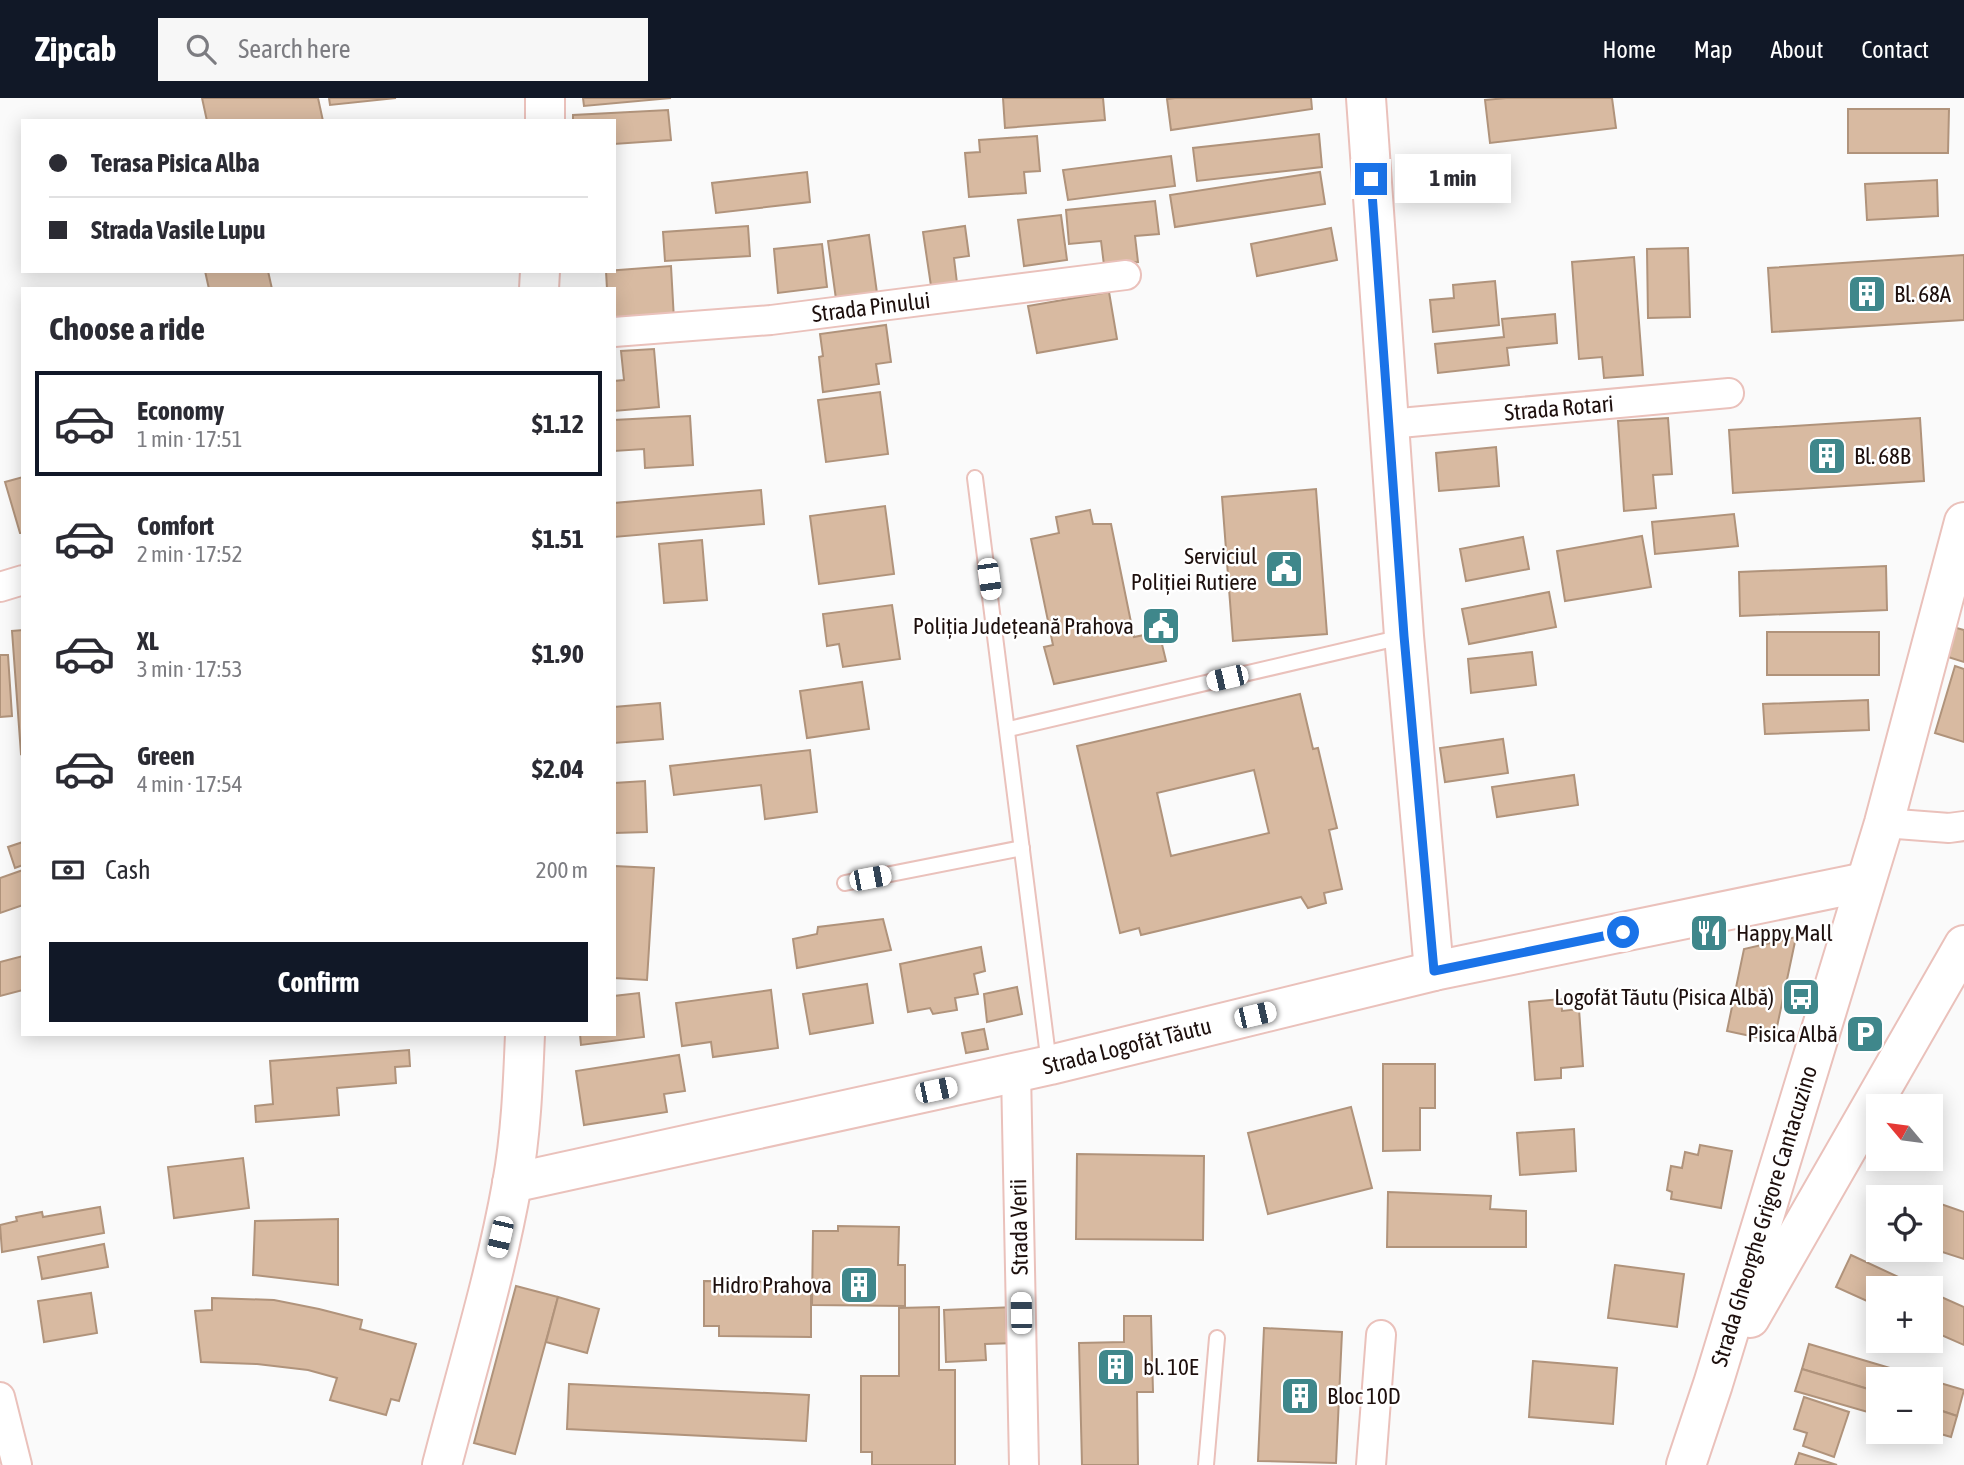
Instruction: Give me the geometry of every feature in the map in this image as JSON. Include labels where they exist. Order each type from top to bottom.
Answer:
[{"type":"street","points":[[545,98],[545,119]]},
{"type":"street","points":[[1366,98],[1404,636],[1434,971]]},
{"type":"street","name":"Strada Pinului","points":[[616,332],[771,320],[1126,275]]},
{"type":"street","name":"Strada Rotari","points":[[1389,424],[1729,393]]},
{"type":"street","name":"Strada Gheorghe Grigore Cantacuzino","points":[[1686,1465],[1884,822],[1964,522]]},
{"type":"street","points":[[0,587],[21,581]]},
{"type":"street","points":[[1884,822],[1949,828],[1964,826]]},
{"type":"street","name":"Strada Logofăt Tăutu","points":[[512,1183],[1033,1069],[1434,971],[1865,882]]},
{"type":"street","points":[[1713,1384],[1964,945]]},
{"type":"street","points":[[442,1465],[488,1291],[512,1183],[525,1036]]},
{"type":"street","name":"Strada Verii","points":[[1024,1465],[1033,1069]]},
{"type":"street","points":[[1371,1465],[1381,1335]]},
{"type":"street","points":[[0,1397],[17,1465]]},
{"type":"lane","points":[[975,478],[1022,848],[1033,1069]]},
{"type":"lane","points":[[1009,729],[1404,636]]},
{"type":"lane","points":[[845,883],[1022,848]]},
{"type":"lane","points":[[1206,1465],[1217,1338]]},
{"type":"building","points":[[202,98],[318,98],[323,119],[207,119]]},
{"type":"building","points":[[329,98],[396,98],[330,105]]},
{"type":"building","points":[[583,98],[671,98],[584,106]]},
{"type":"building","points":[[1003,98],[1103,98],[1105,120],[1005,128]]},
{"type":"building","points":[[1311,98],[1312,109],[1171,130],[1167,99]]},
{"type":"building","points":[[1612,98],[1616,128],[1490,143],[1485,100]]},
{"type":"building","points":[[1848,109],[1949,109],[1948,153],[1848,153]]},
{"type":"building","points":[[668,110],[671,140],[616,144],[616,119],[573,119],[573,115]]},
{"type":"building","points":[[1319,134],[1322,167],[1197,181],[1193,148]]},
{"type":"building","points":[[1037,136],[1040,171],[1024,172],[1026,193],[969,197],[965,153],[980,152],[979,140]]},
{"type":"building","points":[[1171,156],[1175,186],[1068,200],[1063,170]]},
{"type":"building","points":[[807,172],[810,202],[716,213],[712,183]]},
{"type":"building","points":[[1320,172],[1325,204],[1175,227],[1170,195]]},
{"type":"building","points":[[1937,180],[1938,216],[1867,220],[1865,184]]},
{"type":"building","points":[[1155,201],[1159,234],[1135,236],[1138,262],[1104,265],[1101,241],[1069,244],[1066,210]]},
{"type":"building","points":[[1061,215],[1067,260],[1024,266],[1018,220]]},
{"type":"building","points":[[748,226],[750,256],[665,261],[663,232]]},
{"type":"building","points":[[965,226],[969,256],[954,258],[957,283],[931,286],[923,232]]},
{"type":"building","points":[[1331,228],[1337,260],[1257,276],[1251,244]]},
{"type":"building","points":[[869,235],[877,293],[836,299],[828,241]]},
{"type":"building","points":[[822,244],[827,287],[778,293],[774,249]]},
{"type":"building","points":[[1688,248],[1690,317],[1648,318],[1647,249]]},
{"type":"building","name":"Bl. 68A","points":[[1964,255],[1964,320],[1772,332],[1768,268]]},
{"type":"building","points":[[1634,257],[1643,375],[1604,378],[1602,357],[1579,359],[1572,262]]},
{"type":"building","points":[[671,266],[674,320],[616,324],[616,287],[607,287],[606,273],[616,273],[616,270]]},
{"type":"building","points":[[205,273],[268,273],[272,287],[209,287]]},
{"type":"building","points":[[1495,281],[1499,325],[1433,332],[1430,300],[1454,298],[1453,285]]},
{"type":"building","points":[[1109,292],[1117,339],[1037,353],[1028,306]]},
{"type":"building","points":[[1555,314],[1557,343],[1507,348],[1509,365],[1438,373],[1435,344],[1504,337],[1502,319]]},
{"type":"building","points":[[886,325],[891,362],[876,364],[879,384],[823,392],[819,357],[823,356],[820,334]]},
{"type":"building","points":[[654,349],[659,407],[616,411],[616,381],[624,380],[621,351]]},
{"type":"building","points":[[880,392],[888,454],[826,462],[818,400]]},
{"type":"building","points":[[690,416],[693,465],[645,468],[644,449],[616,451],[616,420]]},
{"type":"building","points":[[1668,418],[1672,474],[1653,475],[1656,508],[1624,511],[1618,421]]},
{"type":"building","name":"Bl. 68B","points":[[1920,418],[1924,481],[1733,493],[1729,430]]},
{"type":"building","points":[[1496,447],[1499,486],[1439,491],[1436,453]]},
{"type":"building","points":[[21,478],[21,533],[20,533],[5,482]]},
{"type":"building","points":[[1316,489],[1327,634],[1233,641],[1222,497]]},
{"type":"building","points":[[761,490],[764,524],[616,537],[616,503]]},
{"type":"building","points":[[885,506],[894,574],[819,584],[810,516]]},
{"type":"building","points":[[1090,510],[1093,524],[1111,524],[1134,637],[1159,632],[1166,661],[1054,684],[1044,647],[1053,645],[1031,539],[1059,533],[1056,517]]},
{"type":"building","points":[[1734,514],[1738,546],[1655,554],[1652,522]]},
{"type":"building","points":[[1642,536],[1651,587],[1565,601],[1557,551]]},
{"type":"building","points":[[1523,537],[1529,569],[1466,581],[1460,549]]},
{"type":"building","points":[[702,540],[707,600],[664,603],[659,544]]},
{"type":"building","points":[[1886,566],[1887,610],[1740,616],[1739,572]]},
{"type":"building","points":[[1549,592],[1556,627],[1469,644],[1462,609]]},
{"type":"building","points":[[892,605],[900,659],[843,667],[839,644],[827,646],[823,614]]},
{"type":"building","points":[[1953,627],[1964,630],[1964,662],[1945,656]]},
{"type":"building","points":[[21,630],[21,754],[12,631]]},
{"type":"building","points":[[1767,632],[1879,632],[1879,675],[1767,675]]},
{"type":"building","points":[[1532,652],[1536,685],[1471,693],[1468,659]]},
{"type":"building","points":[[0,655],[8,655],[12,716],[0,717]]},
{"type":"building","points":[[1955,666],[1964,669],[1964,742],[1935,733]]},
{"type":"building","points":[[862,682],[869,729],[807,738],[800,691]]},
{"type":"building","points":[[1300,694],[1313,749],[1318,748],[1337,828],[1329,830],[1342,889],[1324,893],[1326,903],[1308,908],[1301,897],[1141,935],[1139,928],[1120,933],[1077,746]],"holes":[[[1254,770],[1269,833],[1171,856],[1157,793]]]},
{"type":"building","points":[[1868,700],[1869,730],[1765,734],[1763,704]]},
{"type":"building","points":[[660,703],[663,739],[616,743],[616,707]]},
{"type":"building","points":[[1503,739],[1508,773],[1445,782],[1440,748]]},
{"type":"building","points":[[810,750],[817,812],[765,819],[761,785],[674,795],[670,766]]},
{"type":"building","points":[[1574,775],[1578,805],[1497,817],[1492,787]]},
{"type":"building","points":[[645,781],[647,832],[616,833],[616,783]]},
{"type":"building","points":[[21,843],[21,866],[15,868],[8,847]]},
{"type":"building","points":[[616,866],[654,868],[647,980],[616,978]]},
{"type":"building","points":[[21,871],[21,906],[0,913],[0,878]]},
{"type":"building","points":[[883,919],[891,950],[797,968],[793,939],[817,934],[818,927]]},
{"type":"building","points":[[1796,937],[1774,1041],[1727,1031],[1744,949]]},
{"type":"building","points":[[981,947],[985,971],[974,974],[978,994],[955,998],[957,1010],[933,1014],[930,1008],[908,1012],[900,964]]},
{"type":"building","points":[[21,957],[21,991],[0,996],[0,962]]},
{"type":"building","points":[[867,984],[873,1023],[810,1034],[803,994]]},
{"type":"building","points":[[1017,987],[1022,1014],[987,1022],[984,994]]},
{"type":"building","points":[[771,990],[778,1048],[713,1057],[711,1042],[682,1046],[676,1003]]},
{"type":"building","points":[[639,993],[644,1037],[581,1045],[580,1036],[616,1036],[616,996]]},
{"type":"building","points":[[1561,999],[1562,1011],[1579,1009],[1583,1066],[1561,1068],[1561,1078],[1535,1080],[1529,1002]]},
{"type":"building","points":[[984,1029],[988,1049],[966,1053],[962,1033]]},
{"type":"building","points":[[409,1050],[410,1066],[395,1067],[396,1083],[337,1088],[339,1115],[256,1122],[255,1106],[273,1104],[270,1061]]},
{"type":"building","points":[[679,1055],[685,1091],[664,1094],[667,1112],[584,1125],[576,1071]]},
{"type":"building","points":[[1383,1064],[1435,1064],[1435,1108],[1420,1108],[1420,1150],[1383,1151]]},
{"type":"building","points":[[1351,1107],[1372,1188],[1268,1214],[1248,1133]]},
{"type":"building","points":[[1574,1129],[1576,1171],[1520,1175],[1517,1133]]},
{"type":"building","points":[[1700,1145],[1732,1151],[1721,1208],[1671,1199],[1672,1192],[1667,1190],[1671,1166],[1682,1168],[1685,1152],[1698,1155]]},
{"type":"building","points":[[1077,1154],[1204,1156],[1203,1240],[1076,1239]]},
{"type":"building","points":[[243,1158],[249,1208],[174,1218],[168,1167]]},
{"type":"building","points":[[1388,1192],[1491,1196],[1490,1209],[1526,1211],[1526,1247],[1387,1247]]},
{"type":"building","points":[[1943,1205],[1964,1212],[1964,1259],[1943,1252]]},
{"type":"building","points":[[100,1207],[104,1233],[2,1252],[0,1225],[17,1221],[16,1217],[42,1212],[43,1217]]},
{"type":"building","points":[[338,1219],[338,1285],[253,1275],[255,1221]]},
{"type":"building","name":"Hidro Prahova","points":[[838,1226],[899,1227],[898,1265],[905,1265],[905,1306],[812,1305],[813,1231],[838,1231]]},
{"type":"building","points":[[104,1244],[108,1267],[42,1279],[38,1257]]},
{"type":"building","points":[[1851,1255],[1896,1276],[1866,1276],[1866,1301],[1836,1287]]},
{"type":"building","points":[[1615,1265],[1684,1274],[1677,1327],[1608,1318]]},
{"type":"building","points":[[704,1281],[811,1282],[811,1337],[719,1336],[719,1326],[704,1326]]},
{"type":"building","points":[[516,1286],[558,1297],[515,1454],[474,1443]]},
{"type":"building","points":[[91,1293],[97,1333],[44,1342],[38,1301]]},
{"type":"building","points":[[558,1297],[599,1309],[587,1353],[546,1342]]},
{"type":"building","points":[[212,1298],[274,1300],[319,1309],[362,1320],[360,1329],[416,1344],[399,1401],[391,1399],[386,1415],[330,1400],[337,1378],[308,1370],[257,1364],[201,1362],[195,1311],[212,1310]]},
{"type":"building","points":[[1943,1298],[1964,1307],[1964,1345],[1943,1336]]},
{"type":"building","points":[[939,1307],[939,1370],[955,1370],[955,1465],[872,1465],[872,1452],[861,1452],[861,1376],[899,1376],[899,1308]]},
{"type":"building","points":[[1015,1307],[1016,1343],[985,1344],[986,1360],[946,1362],[944,1310]]},
{"type":"building","name":"bl. 10E","points":[[1124,1316],[1151,1316],[1153,1392],[1137,1392],[1138,1465],[1082,1465],[1079,1343],[1124,1342]]},
{"type":"building","name":"Bloc 10D","points":[[1264,1328],[1342,1332],[1336,1463],[1258,1461]]},
{"type":"building","points":[[1809,1344],[1887,1367],[1866,1367],[1866,1388],[1802,1369]]},
{"type":"building","points":[[1533,1361],[1617,1368],[1613,1424],[1529,1417]]},
{"type":"building","points":[[1802,1369],[1866,1388],[1866,1412],[1795,1391]]},
{"type":"building","points":[[569,1384],[809,1395],[806,1441],[567,1429]]},
{"type":"building","points":[[1943,1384],[1964,1390],[1957,1416],[1943,1411]]},
{"type":"building","points":[[1804,1397],[1849,1412],[1834,1457],[1803,1446],[1807,1433],[1794,1429]]},
{"type":"building","points":[[1943,1411],[1957,1416],[1951,1437],[1943,1435]]},
{"type":"building","points":[[1799,1453],[1837,1465],[1795,1465]]},
{"type":"place","name":"Bl. 68A","points":[[1867,294]]},
{"type":"place","name":"Bl. 68B","points":[[1827,456]]},
{"type":"place","name":"Serviciul Poliției Rutiere","points":[[1284,569]]},
{"type":"place","name":"Poliția Județeană Prahova","points":[[1161,626]]},
{"type":"place","name":"Happy Mall","points":[[1709,933]]},
{"type":"place","name":"Logofăt Tăutu (Pisica Albă)","points":[[1801,997]]},
{"type":"place","name":"Pisica Albă","points":[[1865,1034]]},
{"type":"place","name":"Hidro Prahova","points":[[859,1285]]},
{"type":"place","name":"bl. 10E","points":[[1116,1367]]},
{"type":"place","name":"Bloc 10D","points":[[1300,1396]]},
{"type":"route","points":[[1371,179],[1404,636],[1434,971],[1623,932]]}]
